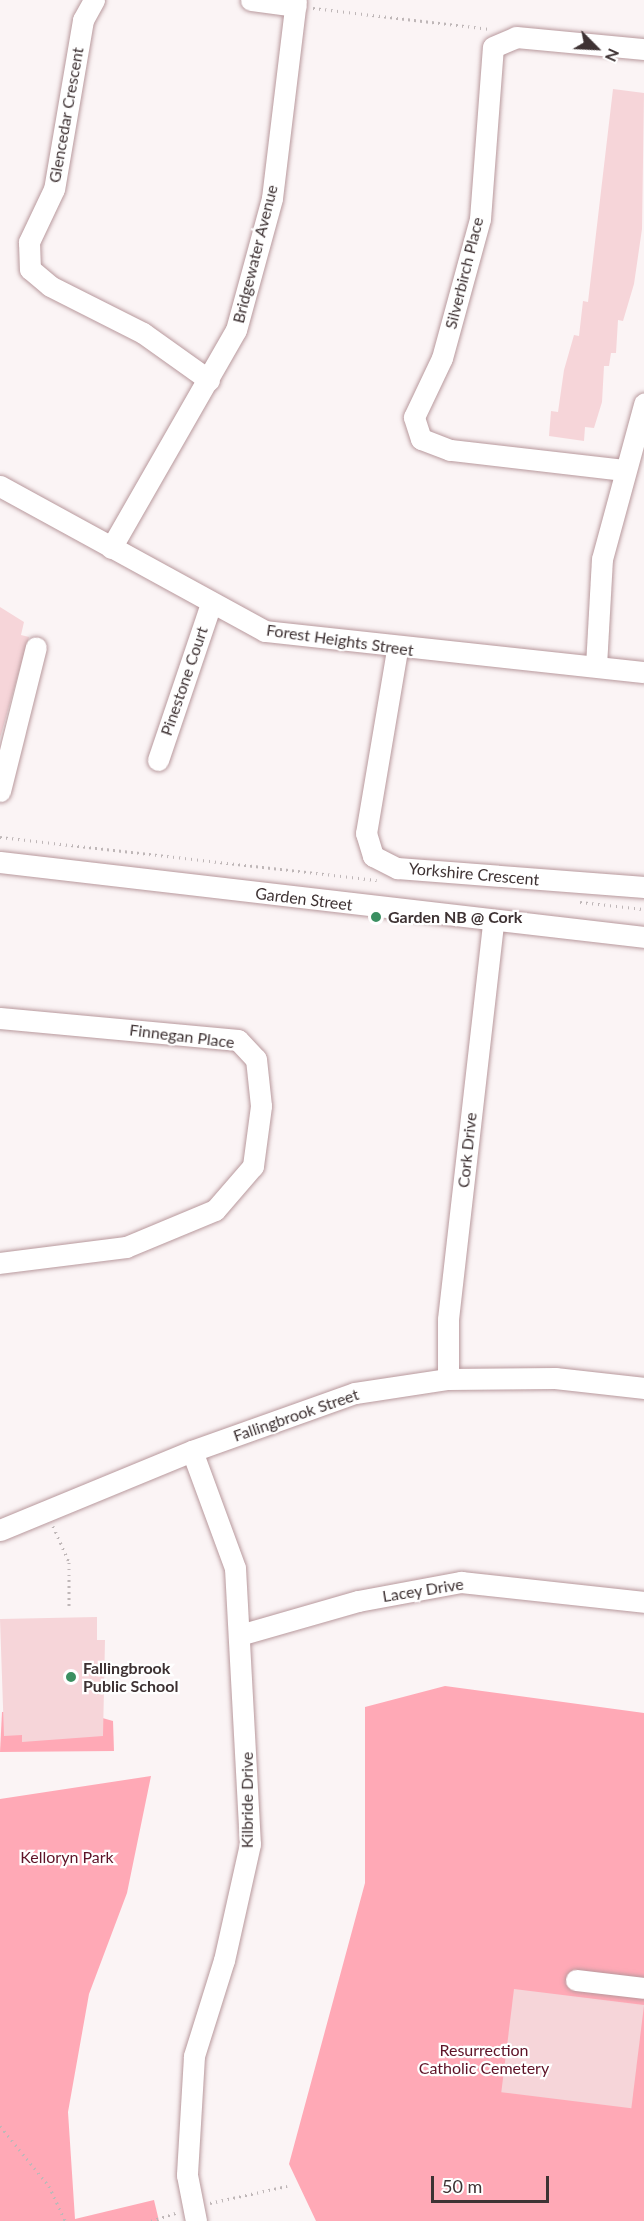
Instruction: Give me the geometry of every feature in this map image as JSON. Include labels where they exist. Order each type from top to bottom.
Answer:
[{"type":"street","name":"Glencedar Crescent","points":[[94,0],[83,20],[54,189],[29,242],[30,268],[50,286],[143,333],[209,380]]},
{"type":"street","points":[[251,0],[296,3]]},
{"type":"street","name":"Bridgewater Avenue","points":[[111,548],[236,330],[272,198],[296,3]]},
{"type":"street","points":[[516,37],[644,49]]},
{"type":"street","name":"Silverbirch Place","points":[[516,37],[493,47],[480,219],[442,357],[414,417],[422,439],[450,450],[624,470]]},
{"type":"street","points":[[596,666],[602,559],[624,470],[644,404]]},
{"type":"street","name":"Forest Heights Street","points":[[0,486],[265,631],[397,650],[644,672]]},
{"type":"street","name":"Pinestone Court","points":[[158,760],[211,603]]},
{"type":"street","points":[[0,791],[36,647]]},
{"type":"street","name":"Yorkshire Crescent","points":[[397,650],[366,833],[373,856],[397,868],[644,887]]},
{"type":"street","name":"Garden Street","points":[[0,862],[493,922],[644,937]]},
{"type":"street","name":"Cork Drive","points":[[448,1379],[448,1319],[493,922]]},
{"type":"street","name":"Finnegan Place","points":[[0,1018],[238,1040],[256,1059],[261,1106],[253,1166],[215,1210],[126,1247],[0,1263]]},
{"type":"street","name":"Fallingbrook Street","points":[[0,1530],[192,1451],[355,1393],[448,1379],[555,1378],[644,1388]]},
{"type":"street","name":"Kilbride Drive","points":[[192,1451],[235,1568],[243,1635],[250,1845],[224,1960],[194,2056],[187,2145],[195,2214]]},
{"type":"street","name":"Lacey Drive","points":[[243,1635],[358,1601],[461,1582],[644,1602]]},
{"type":"street","points":[[576,1980],[644,1988]]},
{"type":"path","points":[[296,3],[477,26],[516,37]]},
{"type":"path","points":[[0,837],[380,880]]},
{"type":"path","points":[[577,902],[644,909]]},
{"type":"path","points":[[47,1511],[69,1562],[69,1609]]},
{"type":"path","points":[[0,2126],[50,2186],[65,2221]]},
{"type":"path","points":[[151,2221],[195,2214],[287,2186]]},
{"type":"green space","name":"Resurrection Catholic Cemetery","points":[[445,1686],[644,1713],[644,2221],[316,2221],[289,2164],[365,1883],[365,1707]]},
{"type":"green space","points":[[67,1708],[113,1721],[114,1751],[0,1752],[2,1712]]},
{"type":"green space","name":"Kelloryn Park","points":[[151,1776],[127,1893],[89,1994],[68,2112],[75,2219],[154,2200],[159,2221],[0,2221],[0,1799]]},
{"type":"building","points":[[613,89],[644,93],[642,229],[634,284],[623,321],[618,320],[616,353],[611,353],[609,366],[604,366],[602,402],[594,428],[585,427],[584,441],[549,436],[551,411],[558,412],[564,370],[574,335],[579,336],[583,301],[588,302]]},
{"type":"building","points":[[0,607],[24,622],[21,635],[29,637],[0,738]]},
{"type":"building","points":[[97,1617],[97,1640],[105,1640],[103,1736],[22,1742],[22,1735],[4,1736],[0,1619]]},
{"type":"building","points":[[514,1989],[644,2005],[631,2108],[501,2092]]},
{"type":"place","name":"Garden NB @ Cork","points":[[376,917]]},
{"type":"place","name":"Fallingbrook Public School","points":[[71,1677]]}]
